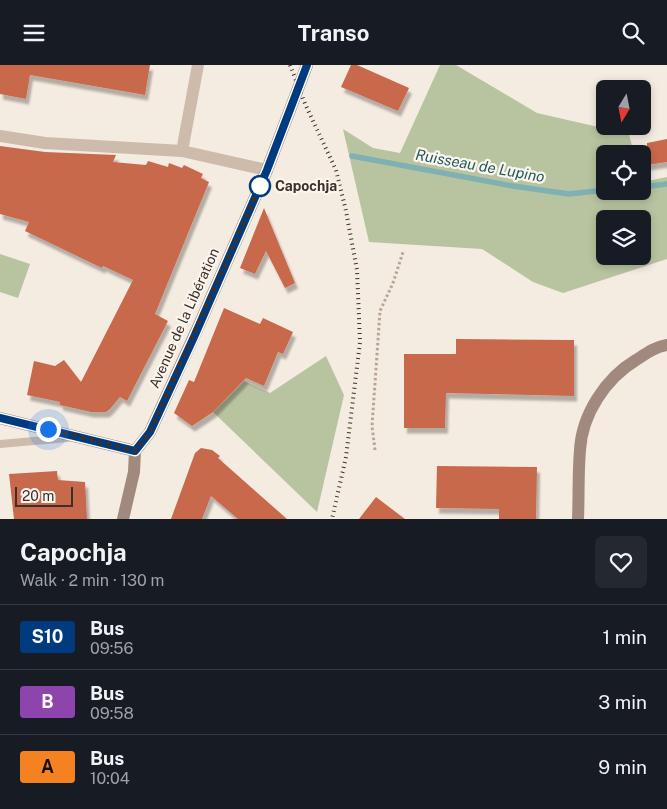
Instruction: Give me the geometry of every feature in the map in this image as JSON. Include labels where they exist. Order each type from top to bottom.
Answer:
[{"type":"main road","name":"Avenue de la Libération","points":[[135,451],[150,432],[192,341],[267,170],[307,65]]},
{"type":"main road","points":[[578,519],[580,449],[586,421],[602,391],[624,367],[657,347],[667,345]]},
{"type":"main road","points":[[0,418],[135,451],[134,472],[123,519]]},
{"type":"street","points":[[182,151],[198,65]]},
{"type":"street","points":[[0,136],[45,143],[182,151],[267,170]]},
{"type":"lane","points":[[0,444],[81,437]]},
{"type":"path","points":[[375,450],[372,426],[380,311],[394,283],[403,252]]},
{"type":"green space","points":[[440,65],[456,65],[537,113],[596,126],[596,135],[629,135],[632,145],[596,145],[596,200],[651,200],[651,180],[667,177],[667,259],[651,264],[651,210],[596,210],[596,265],[649,265],[563,293],[533,282],[482,249],[369,242],[343,129],[373,148],[400,153]]},
{"type":"green space","points":[[0,254],[30,264],[18,298],[0,292]]},
{"type":"green space","points":[[326,356],[344,395],[317,512],[213,412],[244,381],[270,393]]},
{"type":"building","points":[[0,65],[150,65],[145,95],[30,75],[26,99],[0,94]]},
{"type":"building","points":[[351,65],[357,65],[409,88],[398,111],[341,87]]},
{"type":"building","points":[[667,139],[667,162],[651,164],[651,145],[647,145],[647,143]]},
{"type":"building","points":[[0,146],[45,152],[116,155],[113,162],[146,165],[148,161],[168,167],[169,163],[182,168],[184,165],[203,174],[201,178],[209,182],[155,314],[168,321],[127,401],[120,397],[106,412],[91,412],[60,405],[60,402],[27,395],[34,361],[55,366],[64,360],[81,382],[133,280],[103,266],[102,268],[25,231],[29,222],[0,214]]},
{"type":"building","points":[[264,208],[295,283],[285,288],[266,251],[255,274],[240,268]]},
{"type":"building","points":[[224,308],[260,324],[263,318],[293,332],[283,354],[278,352],[264,386],[246,378],[213,412],[192,426],[174,413],[189,380],[194,382]]},
{"type":"building","points":[[456,339],[574,340],[574,396],[446,393],[445,428],[404,428],[404,354],[456,354]]},
{"type":"building","points":[[201,448],[212,450],[220,456],[218,458],[287,519],[238,519],[211,496],[202,519],[171,519],[195,453]]},
{"type":"building","points":[[437,466],[537,467],[536,519],[499,519],[499,509],[436,508]]},
{"type":"building","points":[[57,471],[58,480],[85,482],[87,519],[14,519],[9,474]]},
{"type":"building","points":[[376,497],[405,519],[359,519]]},
{"type":"waterway","name":"Ruisseau de Lupino","points":[[352,156],[513,186],[569,194],[596,191]]},
{"type":"waterway","name":"Ruisseau de Lupino","points":[[651,186],[667,184]]},
{"type":"railway","points":[[290,65],[306,106],[336,170],[357,270],[360,342],[346,457],[332,519]]},
{"type":"bus line","name":"S10","points":[[0,418],[135,451],[150,432],[194,337],[267,170],[307,65]]},
{"type":"place","name":"Capochja","points":[[260,186]]},
{"type":"route","points":[[48,429],[135,451],[150,432],[260,186]]}]
